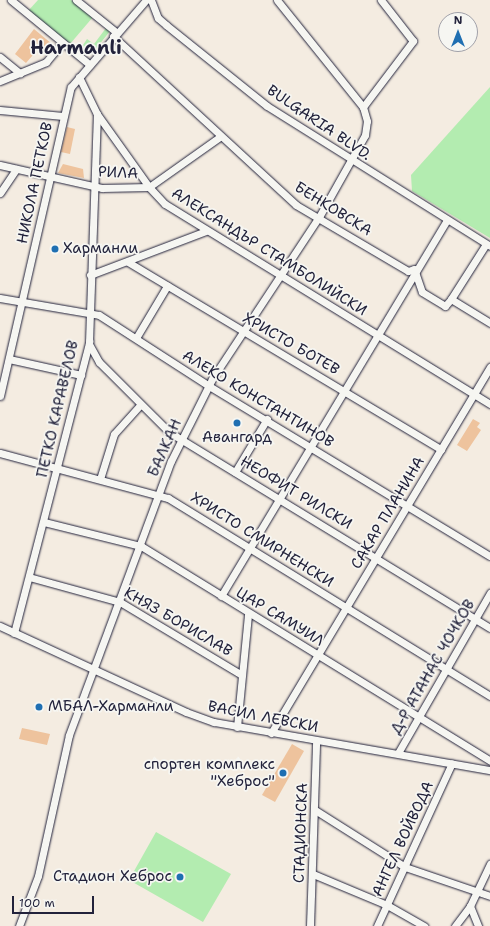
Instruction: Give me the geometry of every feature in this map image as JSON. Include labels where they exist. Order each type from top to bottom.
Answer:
[{"type":"street","name":"БЕНКОВСКА","points":[[76,0],[115,34],[221,136],[296,205],[408,271],[416,271]]},
{"type":"street","name":"НИКОЛА ПЕТКОВ","points":[[0,393],[22,302],[49,175],[71,87],[115,34],[146,0]]},
{"type":"street","name":"BULGARIA BLVD.","points":[[151,0],[158,18],[267,106],[351,161],[488,245]]},
{"type":"street","points":[[276,0],[363,107],[413,41],[381,0]]},
{"type":"street","points":[[12,1],[90,65]]},
{"type":"street","points":[[0,81],[46,62],[62,43]]},
{"type":"street","points":[[0,56],[20,73]]},
{"type":"street","name":"АЛЕКСАНДЪР СТАМБОЛИЙСКИ","points":[[79,77],[97,114],[149,187],[165,204],[206,231],[282,275],[376,335],[490,404]]},
{"type":"street","name":"БАЛКАН","points":[[19,926],[38,876],[69,735],[141,546],[159,494],[181,441],[209,386],[242,331],[282,275],[319,218],[351,161],[367,128],[363,107]]},
{"type":"street","points":[[0,110],[63,116]]},
{"type":"street","name":"ПЕТКО КАРАВЕЛОВ","points":[[14,633],[44,522],[89,342],[93,186],[97,114]]},
{"type":"street","name":"РИЛА","points":[[0,165],[93,186],[149,187],[221,136]]},
{"type":"street","points":[[0,193],[16,169]]},
{"type":"street","points":[[221,596],[376,335],[447,220]]},
{"type":"street","points":[[90,275],[128,262],[206,231]]},
{"type":"street","points":[[416,271],[422,292],[445,306],[488,245]]},
{"type":"street","name":"ХРИСТО БОТЕВ","points":[[128,262],[441,449]]},
{"type":"street","points":[[136,338],[167,286]]},
{"type":"street","name":"АЛЕКО КОНСТАНТИНОВ","points":[[0,298],[90,315],[99,315],[209,386],[409,505],[490,556]]},
{"type":"street","points":[[451,299],[490,323]]},
{"type":"street","name":"НЕОФИТ РИЛСКИ","points":[[89,342],[96,358],[140,405],[181,441],[280,497],[490,628]]},
{"type":"street","points":[[9,359],[81,375]]},
{"type":"street","name":"САКАР ПЛАНИНА","points":[[271,733],[409,505],[490,367]]},
{"type":"street","points":[[100,479],[114,434],[140,405]]},
{"type":"street","points":[[235,472],[266,419]]},
{"type":"street","name":"ХРИСТО СМИРНЕНСКИ","points":[[0,452],[159,494],[490,696]]},
{"type":"street","name":"ЦАР САМУИЛ","points":[[44,522],[141,546],[248,614],[419,716],[490,761]]},
{"type":"street","name":"КНЯЗ БОРИСЛАВ","points":[[29,577],[120,602],[242,675]]},
{"type":"street","name":"Д-Р АТАНАС ЧОЧКОВ","points":[[398,753],[490,593]]},
{"type":"street","points":[[237,727],[248,614]]},
{"type":"street","name":"ВАСИЛ ЛЕВСКИ","points":[[0,626],[186,712],[237,727],[316,741],[398,753],[490,770]]},
{"type":"street","name":"СТАДИОНСКА","points":[[310,926],[313,874],[316,741]]},
{"type":"street","name":"АНГЕЛ ВОЙВОДА","points":[[377,926],[452,763]]},
{"type":"street","points":[[315,810],[405,867],[477,890],[490,896]]},
{"type":"street","points":[[454,926],[470,906],[490,864]]},
{"type":"street","points":[[313,874],[387,905],[424,926]]},
{"type":"street","points":[[470,906],[478,926]]},
{"type":"green space","points":[[38,0],[71,0],[93,17],[70,44],[28,11]]},
{"type":"green space","points":[[106,28],[110,31],[91,55],[81,48],[87,39],[94,44]]},
{"type":"green space","points":[[490,87],[490,238],[412,191],[411,175]]},
{"type":"green space","name":"Стадион Хеброс","points":[[156,832],[231,874],[203,922],[129,880]]},
{"type":"building","points":[[34,29],[52,44],[45,53],[39,48],[26,63],[15,54]]},
{"type":"building","points":[[67,127],[75,129],[70,154],[61,152]]},
{"type":"building","points":[[63,164],[83,169],[84,178],[58,173]]},
{"type":"building","points":[[473,419],[480,423],[477,427],[481,430],[467,451],[457,445]]},
{"type":"building","points":[[22,728],[50,734],[47,745],[19,739]]},
{"type":"building","name":"спортен комплекс \"Хеброс\"","points":[[292,744],[304,751],[275,802],[262,795]]},
{"type":"place","name":"Харманли","points":[[55,249]]},
{"type":"place","name":"Авангард","points":[[237,423]]},
{"type":"place","name":"МБАЛ-Харманли","points":[[39,707]]},
{"type":"place","name":"спортен комплекс \"Хеброс\"","points":[[283,773]]},
{"type":"place","name":"Стадион Хеброс","points":[[180,877]]},
{"type":"district","name":"Harmanli","points":[[76,48]]}]
